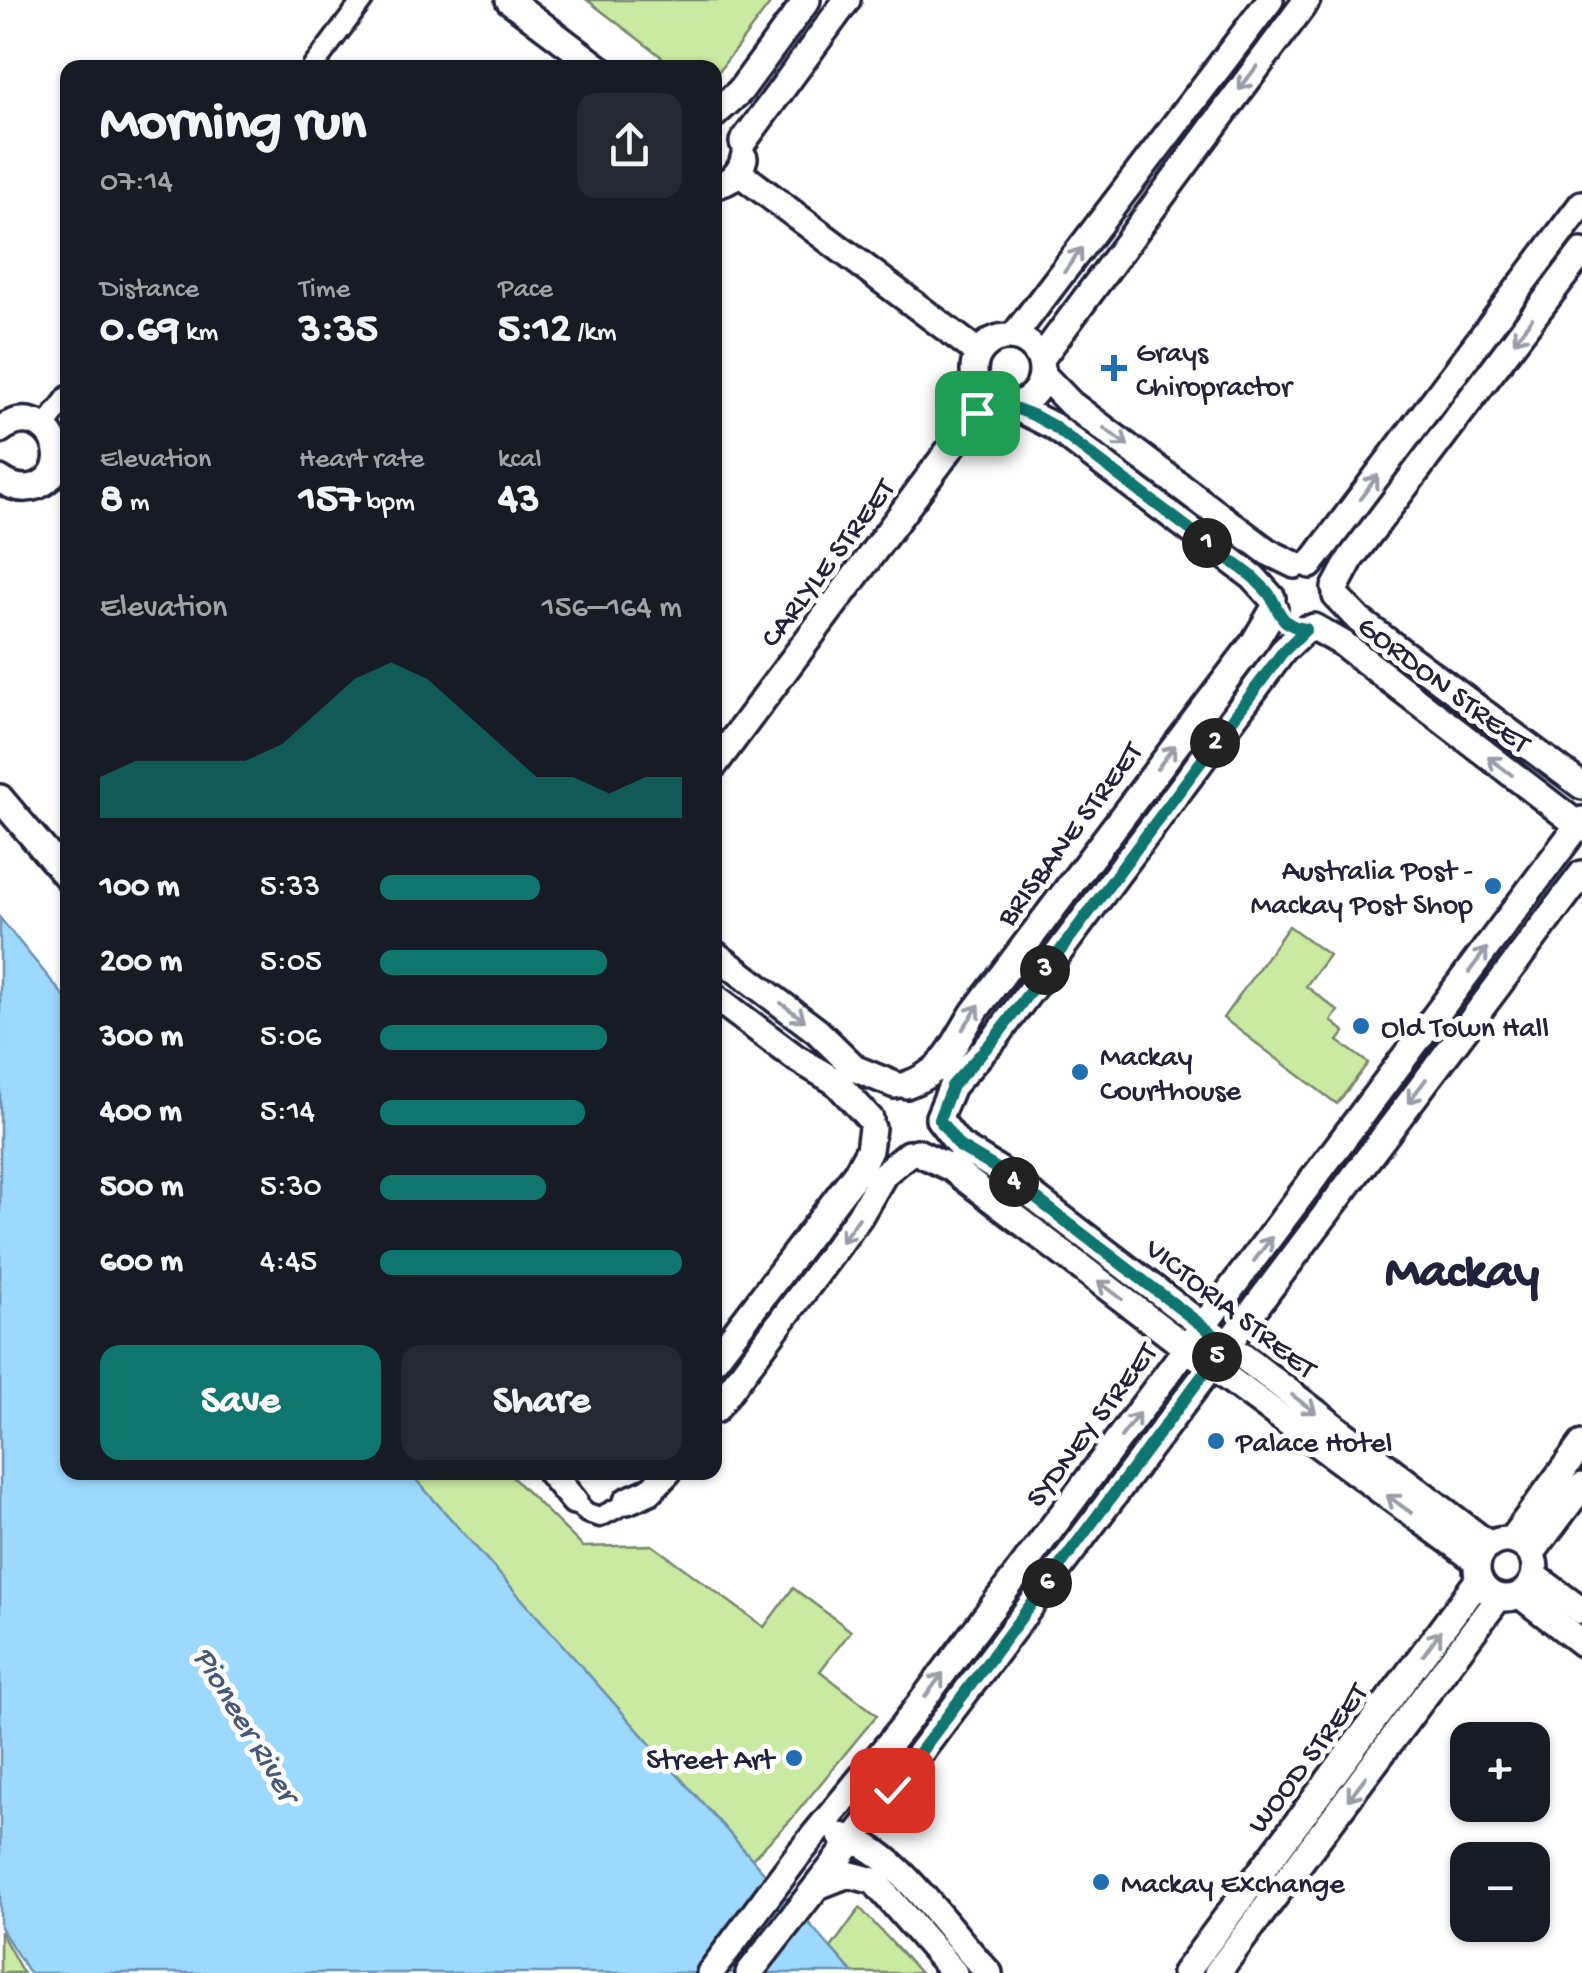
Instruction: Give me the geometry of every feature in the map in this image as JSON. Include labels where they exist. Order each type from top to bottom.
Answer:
[{"type":"street","points":[[318,60],[363,0]]},
{"type":"street","points":[[510,0],[589,60]]},
{"type":"street","points":[[722,109],[808,0]]},
{"type":"street","points":[[722,182],[738,172],[744,163],[744,142],[846,0]]},
{"type":"street","points":[[1013,338],[1270,0]]},
{"type":"street","points":[[998,401],[1027,399],[1039,384],[1041,367],[1307,0]]},
{"type":"street","points":[[722,120],[744,142]]},
{"type":"street","points":[[738,172],[979,353]]},
{"type":"street","points":[[1273,604],[1278,578],[1302,565],[1582,204]]},
{"type":"street","points":[[1336,592],[1326,573],[1268,552],[1071,404],[1041,367],[1030,345],[1013,338],[994,340],[979,353],[975,362],[976,382],[998,401],[1053,426],[1253,577],[1287,624],[1310,628],[1330,615],[1351,558],[1582,252]]},
{"type":"street","name":"CARLYLE STREET","points":[[722,755],[998,401]]},
{"type":"street","points":[[44,428],[60,407]]},
{"type":"street","points":[[0,430],[24,420],[44,428],[56,446],[58,483],[32,488],[1,483]]},
{"type":"street","name":"GORDON STREET","points":[[1336,592],[1352,616],[1582,786]]},
{"type":"street","name":"BRISBANE STREET","points":[[900,1085],[929,1075],[943,1062],[974,1011],[1255,641],[1273,604]]},
{"type":"street","name":"GORDON STREET","points":[[1310,628],[1342,643],[1581,824]]},
{"type":"street","name":"BRISBANE STREET","points":[[939,1118],[953,1084],[996,1037],[1282,653],[1310,628]]},
{"type":"street","points":[[0,798],[60,869]]},
{"type":"street","name":"SYDNEY STREET","points":[[710,1973],[792,1863],[902,1728],[1581,824]]},
{"type":"street","name":"SYDNEY STREET","points":[[750,1973],[935,1734],[1582,874]]},
{"type":"street","points":[[722,959],[817,1030],[856,1069],[926,1096],[939,1118],[934,1140],[884,1174],[859,1217],[722,1401]]},
{"type":"street","points":[[722,1002],[796,1058],[836,1082],[886,1146],[913,1153]]},
{"type":"street","points":[[722,1350],[857,1172],[869,1150],[877,1097],[900,1085]]},
{"type":"street","name":"VICTORIA STREET","points":[[939,1118],[964,1150],[999,1170],[1204,1327],[1219,1355]]},
{"type":"street","name":"VICTORIA STREET","points":[[913,1153],[951,1168],[1188,1348],[1219,1355],[1505,1568],[1582,1611]]},
{"type":"street","name":"WOOD STREET","points":[[1185,1973],[1241,1920],[1316,1820],[1384,1750],[1414,1690],[1505,1568],[1582,1444]]},
{"type":"street","points":[[557,1480],[587,1514],[600,1517],[646,1494],[660,1480]]},
{"type":"street","points":[[625,1503],[638,1480]]},
{"type":"street","name":"WOOD STREET","points":[[1505,1568],[1582,1486]]},
{"type":"street","name":"VICTORIA STREET","points":[[1505,1568],[1582,1643]]},
{"type":"street","name":"WOOD STREET","points":[[1316,1820],[1363,1735],[1414,1690]]},
{"type":"street","points":[[902,1728],[935,1734]]},
{"type":"street","points":[[1363,1735],[1384,1750]]},
{"type":"street","points":[[792,1863],[825,1839],[853,1839],[890,1862],[989,1973]]},
{"type":"street","points":[[812,1890],[842,1874],[874,1881],[954,1973]]},
{"type":"street","name":"WOOD STREET","points":[[1217,1973],[1241,1920]]},
{"type":"green space","points":[[587,0],[773,0],[722,67],[722,60],[666,60]]},
{"type":"green space","points":[[1289,926],[1329,955],[1306,986],[1338,1011],[1331,1021],[1345,1032],[1338,1041],[1368,1063],[1337,1104],[1223,1018]]},
{"type":"green space","points":[[416,1480],[515,1480],[583,1547],[652,1545],[764,1627],[793,1588],[851,1631],[820,1671],[877,1715],[789,1822],[752,1859]]},
{"type":"green space","points":[[860,1908],[920,1973],[853,1973],[831,1948]]},
{"type":"green space","points":[[0,1931],[23,1973],[0,1973]]},
{"type":"water","name":"Pioneer River","points":[[0,918],[60,991],[60,1480],[416,1480],[853,1973],[29,1973],[0,1927]]},
{"type":"place","name":"Grays Chiropractor","points":[[1114,368]]},
{"type":"place","name":"Australia Post - Mackay Post Shop","points":[[1493,886]]},
{"type":"place","name":"Old Town Hall","points":[[1361,1026]]},
{"type":"place","name":"Mackay Courthouse","points":[[1080,1072]]},
{"type":"place","name":"Palace Hotel","points":[[1216,1441]]},
{"type":"place","name":"Street Art","points":[[794,1758]]},
{"type":"place","name":"Mackay Exchange","points":[[1101,1882]]},
{"type":"district","name":"Mackay","points":[[1462,1266]]},
{"type":"route","points":[[892,1790],[1226,1344],[999,1170],[959,1146],[939,1119],[946,1095],[996,1037],[1282,653],[1306,629],[1287,624],[1274,609],[1272,598],[1253,577],[1053,426],[988,398],[977,413]]}]
